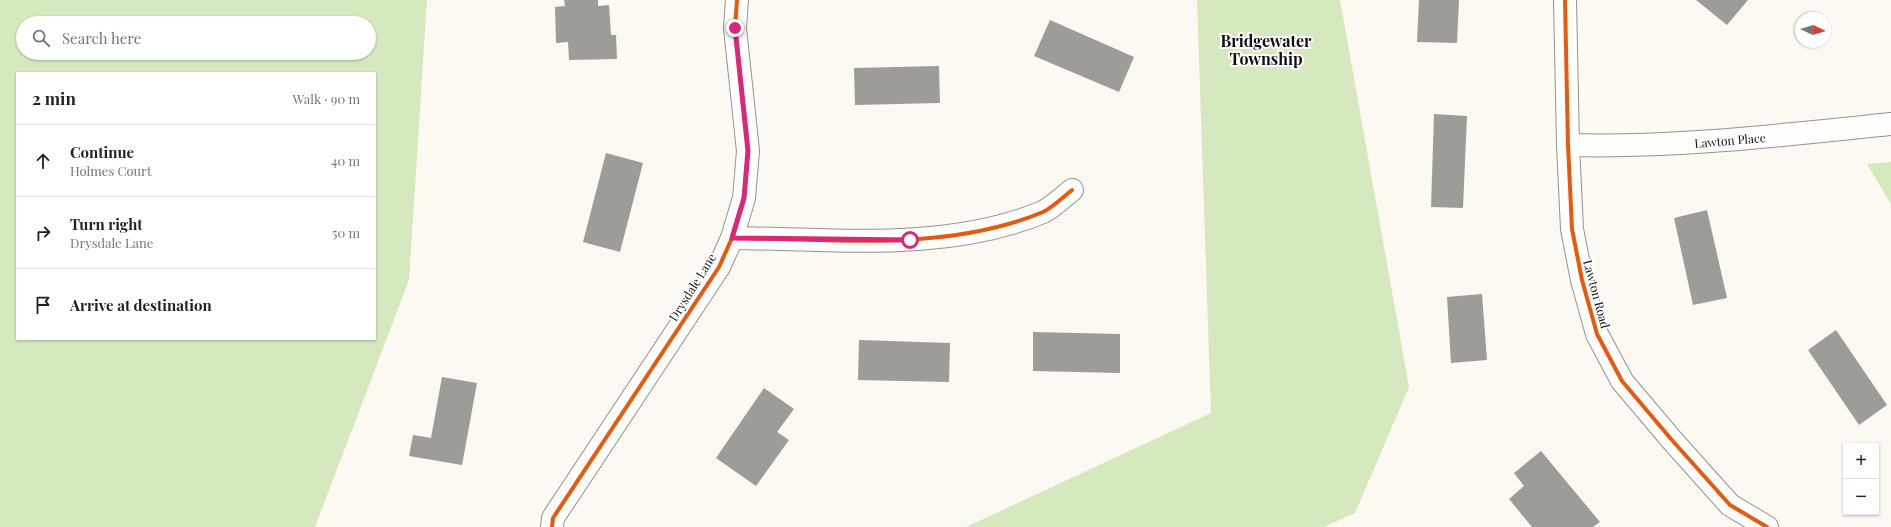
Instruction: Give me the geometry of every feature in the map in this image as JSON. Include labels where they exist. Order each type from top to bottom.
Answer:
[{"type":"street","name":"Drysdale Lane","points":[[552,527],[553,518],[719,267],[732,238],[744,198],[748,151],[735,28],[737,0]]},
{"type":"street","name":"Lawton Road","points":[[1565,0],[1568,145],[1572,229],[1582,280],[1597,334],[1622,381],[1671,439],[1730,505],[1767,527]]},
{"type":"street","name":"Lawton Place","points":[[1568,145],[1624,147],[1708,142],[1891,124]]},
{"type":"street","points":[[732,238],[910,240],[990,229],[1044,211],[1072,190]]},
{"type":"green space","points":[[0,0],[427,0],[409,280],[315,527],[0,527]]},
{"type":"green space","points":[[1197,0],[1340,0],[1409,387],[1355,513],[1324,527],[966,527],[1211,413]]},
{"type":"green space","points":[[1891,162],[1891,204],[1867,164]]},
{"type":"building","points":[[564,0],[598,0],[598,6],[609,5],[611,35],[616,35],[617,59],[569,60],[568,42],[556,43],[555,7],[565,6]]},
{"type":"building","points":[[1419,0],[1459,0],[1457,43],[1417,42]]},
{"type":"building","points":[[1696,0],[1748,0],[1727,25]]},
{"type":"building","points":[[1050,20],[1134,57],[1119,92],[1034,56]]},
{"type":"building","points":[[939,66],[940,103],[855,105],[854,68]]},
{"type":"building","points":[[1434,114],[1467,116],[1463,208],[1431,207]]},
{"type":"building","points":[[606,153],[643,163],[620,252],[583,242]]},
{"type":"building","points":[[1707,210],[1727,298],[1693,305],[1674,218]]},
{"type":"building","points":[[1482,294],[1487,360],[1451,363],[1447,297]]},
{"type":"building","points":[[1836,330],[1887,405],[1859,425],[1808,350]]},
{"type":"building","points":[[1033,332],[1120,334],[1120,373],[1033,371]]},
{"type":"building","points":[[859,340],[950,343],[949,382],[858,380]]},
{"type":"building","points":[[442,377],[477,383],[462,465],[409,456],[413,435],[431,438]]},
{"type":"building","points":[[764,388],[794,409],[777,432],[789,440],[756,486],[716,458]]},
{"type":"building","points":[[1541,451],[1600,522],[1593,527],[1532,527],[1509,499],[1524,486],[1514,473]]},
{"type":"cycle path","points":[[552,527],[553,518],[719,267],[732,238],[744,198],[748,151],[735,28],[737,0]]},
{"type":"cycle path","points":[[1565,0],[1568,145],[1572,229],[1582,280],[1597,334],[1622,381],[1671,439],[1730,505],[1767,527]]},
{"type":"cycle path","points":[[732,238],[850,241],[929,238],[968,233],[1006,225],[1043,212],[1072,190]]},
{"type":"district","name":"Bridgewater Township","points":[[1266,49]]},
{"type":"route","points":[[735,28],[748,151],[744,198],[732,238],[910,240]]}]
